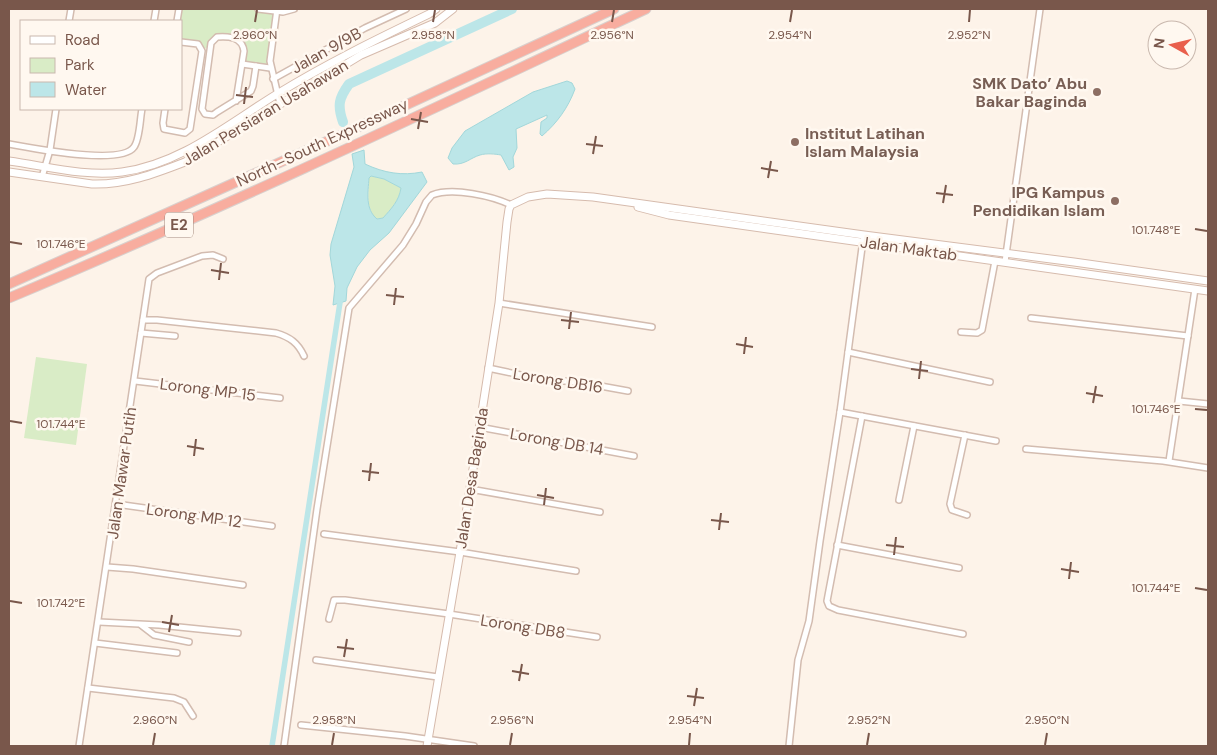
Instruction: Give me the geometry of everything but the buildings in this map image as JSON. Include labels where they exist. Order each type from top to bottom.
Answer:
[{"type":"highway","name":"North–South Expressway","points":[[9,284],[341,136],[614,9]]},
{"type":"highway","name":"North–South Expressway","points":[[9,298],[117,253],[362,142],[646,9]]},
{"type":"street","points":[[258,9],[286,12],[294,9]]},
{"type":"street","name":"Jalan 9/9B","points":[[273,79],[365,28],[406,9]]},
{"type":"street","name":"Jalan Persiaran Usahawan","points":[[9,161],[94,174],[122,172],[182,154],[277,94],[351,51],[436,9]]},
{"type":"street","name":"Jalan Persiaran Usahawan","points":[[9,172],[105,184],[126,182],[185,162],[361,55],[435,23],[453,9]]},
{"type":"street","points":[[1005,262],[1040,9]]},
{"type":"street","points":[[277,10],[270,51],[270,68],[280,104]]},
{"type":"street","points":[[236,100],[244,51],[241,41],[221,36],[213,39],[202,108],[205,114],[213,114],[236,100],[252,89],[256,66]]},
{"type":"street","points":[[165,110],[162,123],[167,130],[185,133],[190,129],[202,51],[198,44],[182,42]]},
{"type":"street","points":[[242,64],[270,68]]},
{"type":"street","points":[[42,177],[50,150],[56,110]]},
{"type":"street","points":[[9,144],[105,156],[130,151],[137,143],[142,110]]},
{"type":"street","points":[[284,746],[348,308],[403,246],[426,202],[432,195],[449,192],[482,195],[496,198],[510,207]]},
{"type":"street","name":"Jalan Maktab","points":[[510,207],[528,197],[547,194],[592,196],[863,238],[996,261],[1208,291]]},
{"type":"street","name":"Jalan Desa Baginda","points":[[428,743],[499,303],[510,207]]},
{"type":"street","points":[[789,746],[798,660],[808,630],[863,238]]},
{"type":"street","name":"Jalan Maktab","points":[[863,238],[1074,262],[1208,282]]},
{"type":"street","name":"Jalan Mawar Putih","points":[[79,746],[142,334],[148,282],[153,274],[202,256],[213,255],[223,259]]},
{"type":"street","points":[[961,332],[977,333],[982,330],[996,261]]},
{"type":"street","points":[[1169,461],[1188,336],[1192,288],[1190,279]]},
{"type":"street","points":[[499,303],[652,327]]},
{"type":"street","points":[[1031,318],[1188,336]]},
{"type":"street","points":[[143,320],[276,333],[297,344],[304,356]]},
{"type":"street","points":[[142,334],[175,336]]},
{"type":"street","points":[[848,352],[990,382]]},
{"type":"street","name":"Lorong DB16","points":[[488,368],[535,378],[584,383],[628,391]]},
{"type":"street","name":"Lorong MP 15","points":[[135,381],[280,398]]},
{"type":"street","points":[[1179,401],[1208,404]]},
{"type":"street","points":[[840,412],[996,441]]},
{"type":"street","points":[[862,416],[827,601],[830,606],[838,610],[963,634]]},
{"type":"street","points":[[899,500],[914,426]]},
{"type":"street","name":"Lorong DB 14","points":[[479,427],[634,456]]},
{"type":"street","points":[[965,435],[950,504],[952,510],[967,515]]},
{"type":"street","points":[[1026,449],[1169,461],[1208,468]]},
{"type":"street","points":[[470,489],[600,512]]},
{"type":"street","name":"Lorong MP 12","points":[[116,504],[272,526]]},
{"type":"street","points":[[324,534],[460,552],[576,571]]},
{"type":"street","points":[[837,545],[959,568]]},
{"type":"street","points":[[107,567],[134,569],[243,585]]},
{"type":"street","name":"Lorong DB8","points":[[329,619],[334,600],[450,614],[597,637]]},
{"type":"street","points":[[99,622],[238,633]]},
{"type":"street","points":[[140,624],[154,634],[189,642]]},
{"type":"street","points":[[95,643],[177,653]]},
{"type":"street","points":[[316,660],[438,677]]},
{"type":"street","points":[[88,688],[174,698],[184,702],[193,716]]},
{"type":"street","points":[[301,725],[428,743],[474,746]]},
{"type":"green space","points":[[179,9],[258,9],[277,11],[270,68],[242,64],[241,41],[221,37],[202,51],[201,47],[182,42],[182,20],[178,20]]},
{"type":"green space","points":[[371,176],[384,179],[401,188],[397,201],[383,218],[377,219],[369,206],[369,178]]},
{"type":"green space","points":[[36,357],[87,364],[76,445],[24,438]]},
{"type":"water","points":[[567,81],[572,83],[575,89],[572,96],[557,120],[542,136],[540,134],[541,122],[547,118],[547,115],[516,129],[517,148],[513,157],[514,167],[509,170],[501,155],[483,154],[457,164],[453,164],[448,158],[452,148],[465,131],[533,92]]},
{"type":"water","points":[[364,150],[365,164],[393,173],[422,172],[427,182],[389,233],[370,250],[357,267],[347,288],[346,301],[333,305],[335,286],[330,255],[331,244],[354,167],[352,154]],"holes":[[[371,176],[384,179],[401,188],[397,201],[392,208],[383,218],[377,219],[369,206],[369,178]]]},
{"type":"waterway","points":[[343,122],[340,102],[349,84],[512,9]]},
{"type":"waterway","points":[[272,746],[341,296]]},
{"type":"place","name":"SMK Dato’ Abu Bakar Baginda","points":[[1097,92]]},
{"type":"place","name":"Institut Latihan Islam Malaysia","points":[[795,142]]},
{"type":"place","name":"IPG Kampus Pendidikan Islam","points":[[1115,201]]}]
